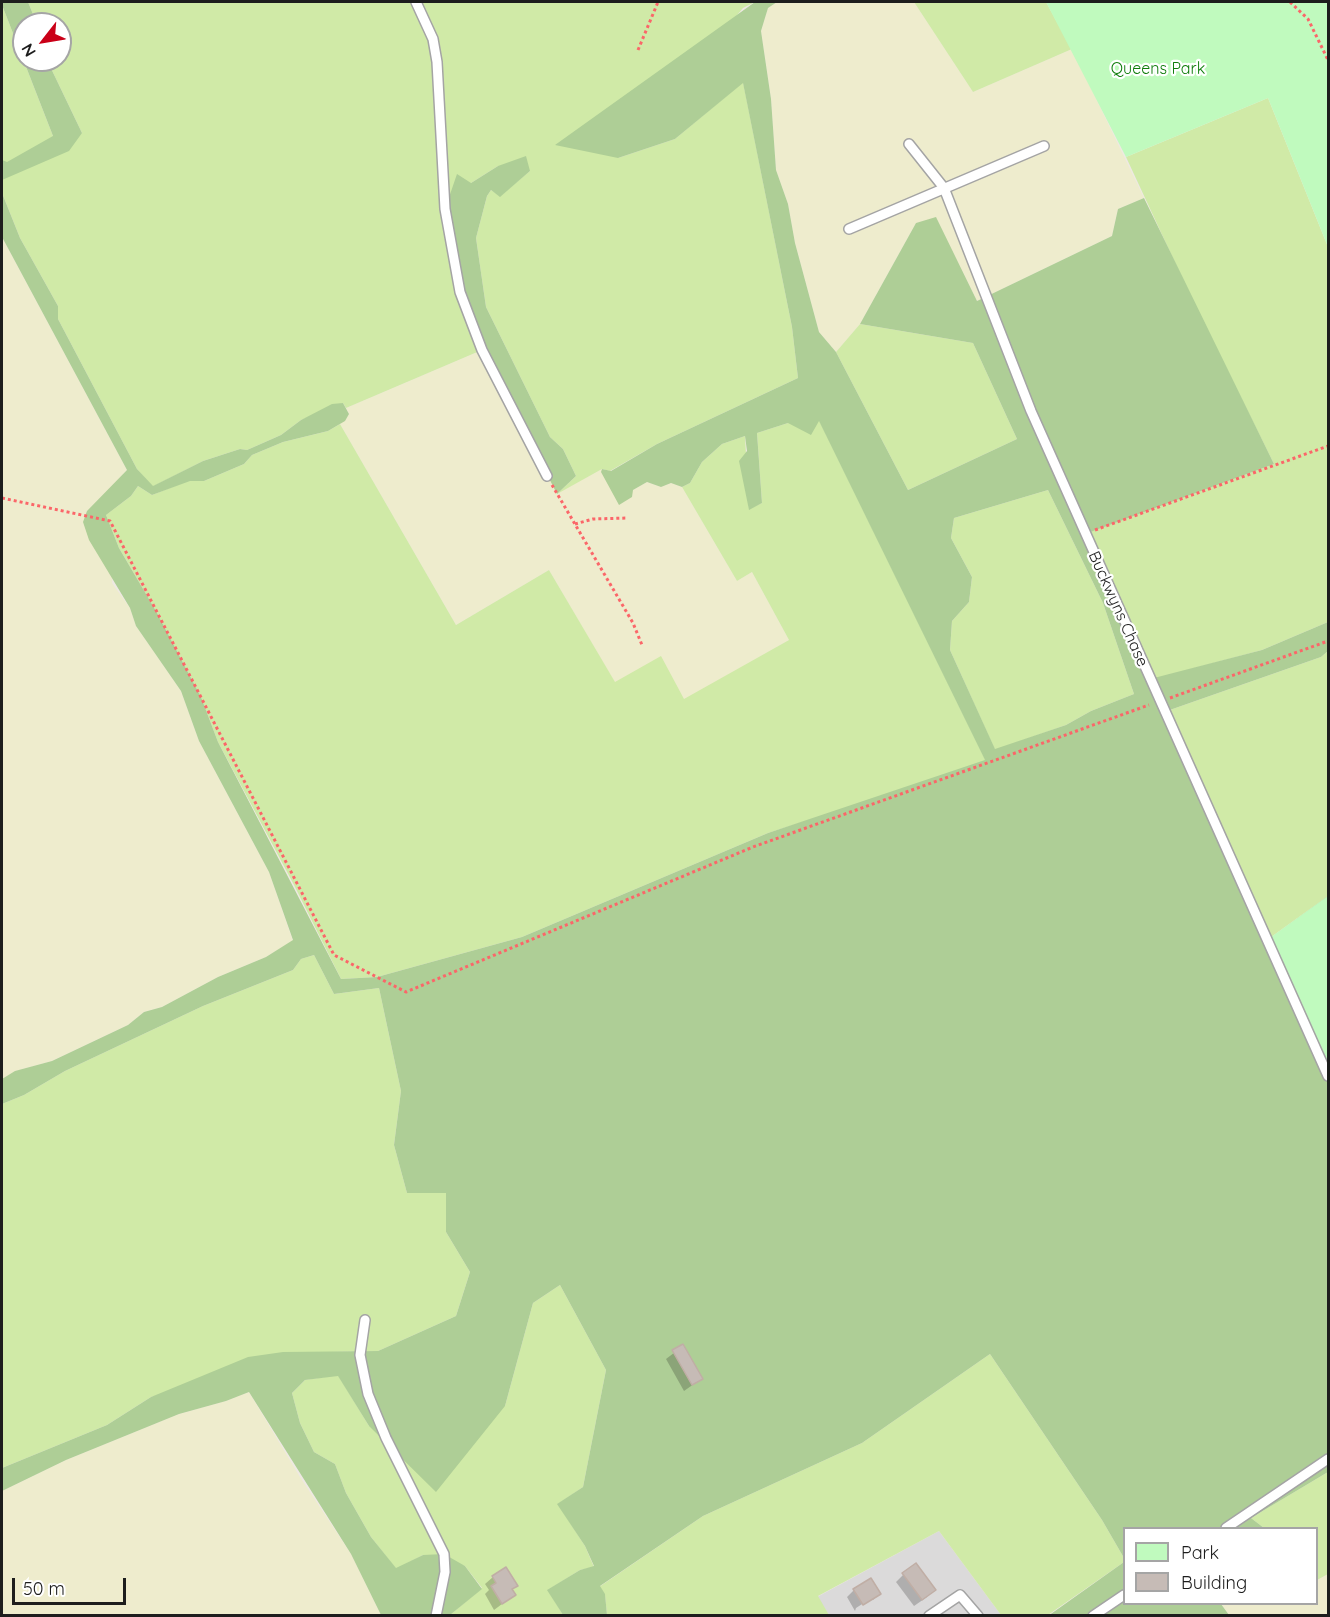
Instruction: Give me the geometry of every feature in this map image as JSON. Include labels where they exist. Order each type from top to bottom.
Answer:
[{"type":"lane","points":[[416,2],[433,39],[437,62],[445,208],[454,269],[470,323],[482,350],[547,476]]},
{"type":"lane","name":"Buckwyns Chase","points":[[909,144],[944,188],[1031,411],[1084,534],[1329,1076]]},
{"type":"lane","points":[[849,229],[1044,146]]},
{"type":"lane","points":[[365,1320],[360,1355],[368,1394],[386,1438],[444,1554],[446,1572],[436,1616]]},
{"type":"lane","points":[[1227,1527],[1329,1459]]},
{"type":"lane","points":[[929,1616],[960,1595],[978,1616]]},
{"type":"lane","points":[[1093,1616],[1123,1596]]},
{"type":"path","points":[[638,50],[658,2]]},
{"type":"path","points":[[1290,2],[1308,19],[1329,60]]},
{"type":"path","points":[[1084,534],[1329,446]]},
{"type":"path","points":[[547,476],[633,623],[642,645]]},
{"type":"path","points":[[2,498],[110,521],[334,955],[406,992],[753,848],[1329,641]]},
{"type":"path","points":[[575,524],[593,519],[628,518]]},
{"type":"shaded area","points":[[777,2],[914,2],[973,92],[1072,49],[1144,198],[1118,209],[1112,236],[977,301],[936,218],[916,223],[860,324],[836,352],[819,332],[795,243],[788,204],[776,170],[771,99],[761,31],[768,8]]},
{"type":"shaded area","points":[[2,237],[127,470],[118,480],[112,583],[130,608],[136,626],[181,691],[199,741],[269,872],[293,941],[266,957],[218,977],[162,1007],[144,1012],[128,1025],[52,1061],[16,1071],[2,1079]]},
{"type":"shaded area","points":[[482,350],[557,493],[602,469],[633,490],[647,482],[661,487],[671,483],[682,487],[737,581],[752,572],[789,640],[684,700],[615,683],[549,570],[456,625],[340,424],[349,414],[346,408]]},
{"type":"shaded area","points":[[249,1392],[300,1477],[351,1554],[381,1615],[2,1615],[2,1491],[66,1460],[179,1414]]},
{"type":"shaded area","points":[[939,1531],[1001,1615],[829,1615],[817,1597]]},
{"type":"shaded area","points":[[1328,1574],[1328,1615],[1229,1615],[1222,1605],[1318,1605],[1318,1579]]},
{"type":"green space","points":[[2,2],[28,2],[32,12],[12,12],[12,31]]},
{"type":"green space","points":[[28,2],[755,2],[743,8],[618,158],[675,139],[743,82],[792,327],[798,378],[657,444],[610,471],[602,469],[557,494],[576,476],[563,449],[550,437],[486,307],[476,238],[487,196],[491,190],[500,196],[530,171],[498,166],[471,183],[482,350],[346,408],[343,403],[301,420],[281,435],[247,450],[240,449],[203,461],[152,487],[137,469],[58,319],[58,306],[20,238],[2,193],[2,5],[12,31],[12,72],[28,72],[53,136],[82,133],[53,72],[72,72],[72,12],[32,12]]},
{"type":"green space","points":[[755,2],[777,2],[768,8],[761,31],[771,99],[776,170],[788,204],[795,243],[819,332],[836,352],[908,490],[1017,439],[973,343],[860,324],[916,223],[936,217],[977,301],[1112,236],[1118,209],[1144,198],[1274,464],[1085,534],[1150,679],[1262,650],[1328,622],[1328,651],[1321,657],[1164,712],[1160,702],[1156,703],[1268,940],[1328,896],[1328,1472],[1251,1518],[1263,1527],[1123,1527],[1123,1556],[1102,1520],[990,1354],[862,1443],[703,1516],[600,1586],[605,1594],[607,1615],[563,1615],[547,1590],[580,1570],[594,1566],[585,1546],[557,1504],[583,1487],[606,1370],[560,1285],[533,1303],[505,1406],[436,1492],[369,1426],[338,1376],[305,1380],[292,1393],[300,1423],[314,1452],[335,1464],[346,1493],[371,1537],[396,1568],[423,1555],[444,1554],[465,1566],[482,1589],[450,1615],[381,1615],[351,1554],[249,1392],[179,1414],[66,1460],[2,1491],[2,1468],[107,1425],[151,1397],[248,1357],[283,1352],[378,1351],[456,1316],[470,1272],[446,1232],[446,1193],[407,1193],[394,1145],[401,1091],[379,988],[334,994],[314,955],[301,959],[293,970],[203,1006],[65,1071],[24,1095],[2,1104],[2,1079],[15,1071],[52,1061],[128,1025],[144,1012],[162,1007],[218,977],[266,957],[293,940],[269,872],[199,741],[181,691],[136,626],[130,608],[89,540],[83,522],[87,511],[127,470],[2,237],[2,193],[20,238],[58,306],[58,319],[137,469],[153,486],[203,461],[240,449],[247,450],[281,435],[301,420],[332,404],[343,403],[349,414],[345,421],[328,431],[283,442],[252,455],[244,464],[204,481],[190,481],[152,495],[138,486],[131,496],[106,515],[119,548],[156,611],[201,697],[218,742],[341,979],[377,977],[522,937],[768,833],[985,760],[819,421],[811,435],[788,423],[757,433],[762,503],[749,510],[739,461],[747,451],[745,436],[722,444],[702,462],[690,483],[682,487],[671,483],[661,487],[647,482],[633,490],[632,497],[619,505],[601,472],[602,469],[611,471],[657,444],[798,378],[792,327],[743,83],[675,139],[618,158],[555,145]],"holes":[[[1048,490],[1103,603],[1134,694],[1091,711],[1066,725],[995,749],[950,650],[952,621],[969,602],[972,577],[951,538],[954,518]]]},
{"type":"green space","points":[[914,2],[1046,2],[1072,49],[973,92]]},
{"type":"green space","name":"Queens Park","points":[[1046,2],[1328,2],[1328,247],[1268,98],[1126,157]]},
{"type":"green space","points":[[28,72],[53,72],[82,133],[69,151],[2,180],[2,160],[7,162],[53,136]]},
{"type":"green space","points":[[1268,98],[1328,247],[1328,622],[1262,650],[1150,680],[1084,534],[1274,464],[1191,297],[1126,157]]},
{"type":"green space","points":[[526,156],[530,171],[500,197],[491,190],[487,196],[476,238],[486,307],[550,437],[563,449],[576,476],[557,494],[470,323],[445,209],[457,174],[471,183],[498,166]]},
{"type":"green space","points":[[860,324],[973,343],[1017,439],[908,490],[836,352]]},
{"type":"green space","points":[[819,420],[987,763],[768,833],[522,937],[377,977],[341,979],[218,742],[201,697],[156,611],[119,548],[106,515],[131,496],[138,486],[152,495],[190,480],[204,481],[244,464],[252,455],[283,442],[328,431],[340,424],[456,625],[549,570],[615,682],[661,656],[684,699],[789,640],[752,572],[737,581],[682,487],[690,483],[702,462],[722,444],[745,436],[749,509],[762,503],[757,433],[788,423]]},
{"type":"green space","points":[[1048,490],[1103,603],[1134,694],[1091,711],[1066,725],[995,750],[950,650],[952,621],[969,602],[972,577],[951,538],[954,518]]},
{"type":"green space","points":[[1328,651],[1328,896],[1267,940],[1164,712],[1321,657]]},
{"type":"green space","points":[[1328,896],[1328,1076],[1267,940]]},
{"type":"green space","points":[[314,955],[334,994],[379,988],[401,1091],[394,1145],[407,1193],[446,1193],[446,1232],[470,1272],[456,1316],[378,1351],[332,1352],[151,1397],[107,1425],[2,1468],[2,1104],[24,1095],[65,1071],[203,1006],[293,970],[301,959]]},
{"type":"green space","points":[[560,1285],[606,1370],[583,1487],[558,1504],[585,1546],[594,1567],[580,1570],[548,1590],[563,1615],[450,1615],[482,1588],[465,1566],[423,1555],[396,1569],[371,1537],[346,1493],[335,1464],[314,1452],[300,1423],[292,1393],[305,1380],[338,1375],[369,1426],[505,1406],[533,1303]]},
{"type":"green space","points":[[990,1354],[1102,1520],[1123,1556],[1123,1563],[1048,1615],[1001,1615],[939,1531],[818,1596],[829,1615],[607,1615],[605,1595],[599,1587],[703,1516],[862,1443]]},
{"type":"green space","points":[[1328,1472],[1328,1574],[1318,1579],[1318,1527],[1263,1527],[1251,1518]]},
{"type":"green space","points":[[1123,1563],[1123,1605],[1222,1605],[1229,1615],[1048,1616]]},
{"type":"building","points":[[683,1344],[703,1379],[692,1385],[672,1350]]},
{"type":"building","points":[[916,1563],[936,1590],[922,1600],[902,1573]]},
{"type":"building","points":[[506,1567],[518,1586],[512,1589],[516,1595],[502,1604],[491,1586],[496,1583],[492,1576]]},
{"type":"building","points":[[871,1578],[881,1594],[863,1605],[853,1589]]}]
